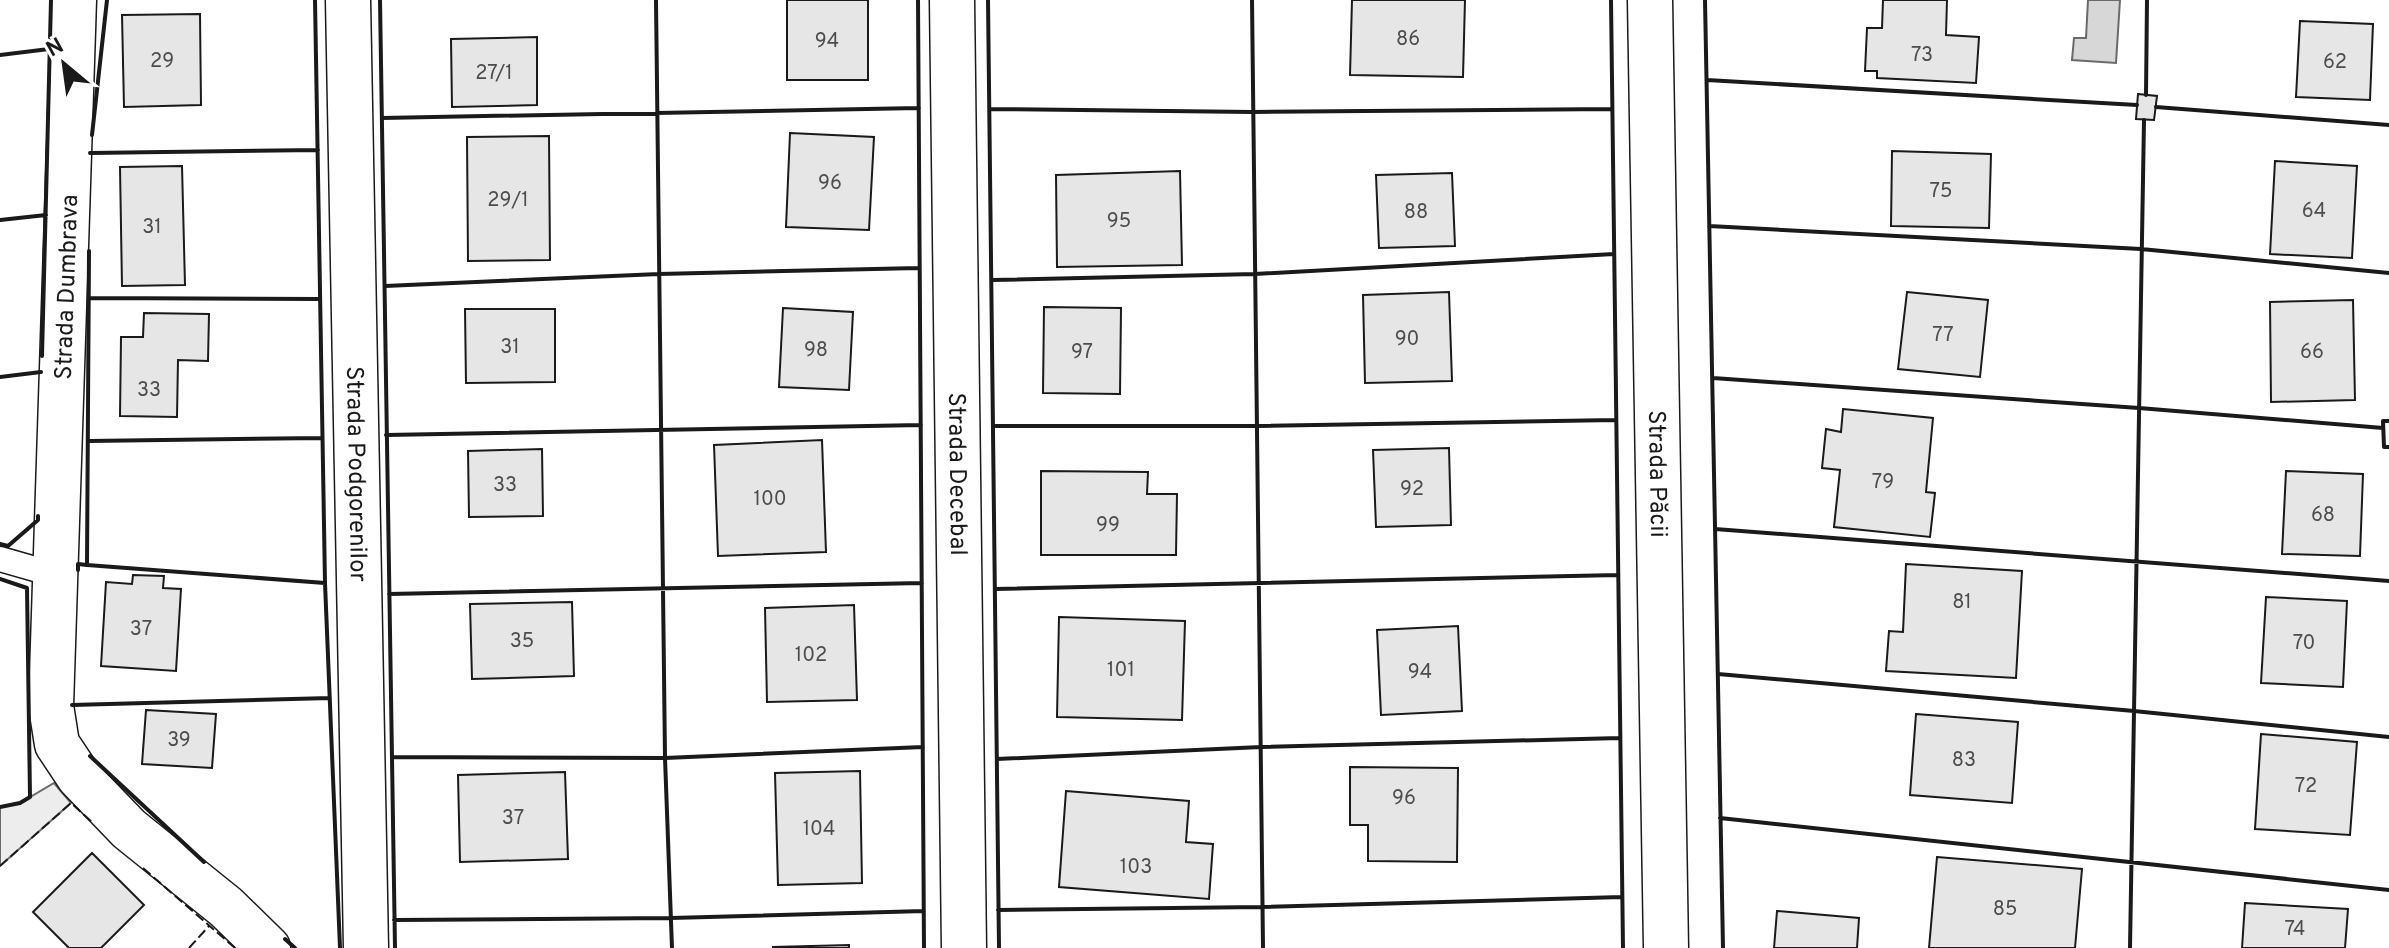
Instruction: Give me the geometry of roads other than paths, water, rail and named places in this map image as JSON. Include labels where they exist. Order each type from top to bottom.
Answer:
[{"type":"street","name":"Strada Dumbrava","points":[[74,0],[51,706],[57,744],[79,777],[129,829],[226,907],[268,948]]},
{"type":"street","name":"Strada Podgorenilor","points":[[348,0],[366,948]]},
{"type":"street","name":"Strada Decebal","points":[[952,0],[964,948]]},
{"type":"street","name":"Strada Păcii","points":[[1650,0],[1666,948]]},
{"type":"lane","points":[[0,559],[56,575]]}]
